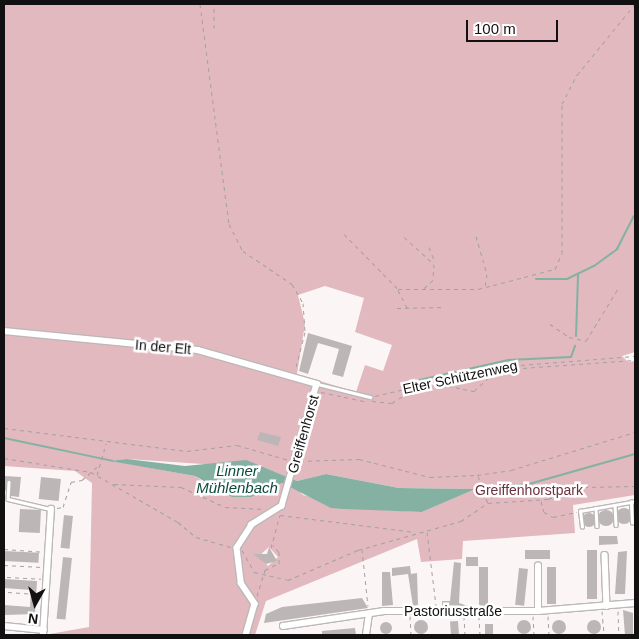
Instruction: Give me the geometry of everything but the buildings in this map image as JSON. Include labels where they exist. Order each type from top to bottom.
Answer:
[{"type":"street","name":"In der Elt","points":[[4,331],[198,350],[317,384]]},
{"type":"street","name":"Greiffenhorst","points":[[237,548],[252,525],[282,506],[317,384]]},
{"type":"street","points":[[4,626],[43,633],[51,509]]},
{"type":"street","points":[[237,548],[241,583],[255,604],[246,635]]},
{"type":"street","points":[[604,606],[606,554]]},
{"type":"street","points":[[535,611],[538,566]]},
{"type":"street","name":"Pastoriusstraße","points":[[283,626],[369,614],[410,611],[535,611],[635,603]]},
{"type":"street","points":[[366,635],[369,614]]},
{"type":"lane","points":[[317,384],[370,397]]},
{"type":"lane","points":[[10,482],[8,499],[51,509]]},
{"type":"lane","points":[[582,527],[580,511],[635,501]]},
{"type":"lane","points":[[631,502],[632,523]]},
{"type":"lane","points":[[615,505],[616,524]]},
{"type":"lane","points":[[596,508],[598,526]]},
{"type":"path","points":[[200,4],[232,234],[243,251],[292,284],[303,303],[305,332],[293,376]]},
{"type":"path","points":[[214,4],[214,28]]},
{"type":"path","points":[[398,289],[485,288],[551,270],[560,263],[562,104],[577,75],[635,4]]},
{"type":"path","points":[[344,234],[398,289],[407,308]]},
{"type":"path","points":[[476,236],[487,274],[485,288]]},
{"type":"path","points":[[404,237],[434,264]]},
{"type":"path","points":[[422,289],[433,280],[434,264],[429,246]]},
{"type":"path","points":[[550,324],[569,338],[586,341],[619,287]]},
{"type":"path","points":[[397,308],[445,307]]},
{"type":"path","name":"Elter Schützenweg","points":[[370,397],[496,367],[635,356]]},
{"type":"path","points":[[316,390],[360,402],[392,402],[411,391],[440,384],[474,391],[494,373],[507,369],[635,360]]},
{"type":"path","points":[[4,428],[106,443],[187,451],[237,445],[294,462],[359,459],[430,477],[478,475],[511,470],[635,432]]},
{"type":"path","points":[[97,475],[106,443]]},
{"type":"path","points":[[4,458],[91,472],[112,483],[196,537],[247,551],[254,572],[288,580],[302,577],[362,548],[415,532]]},
{"type":"path","points":[[51,509],[63,507],[70,482],[91,472],[98,466]]},
{"type":"path","points":[[478,475],[488,503]]},
{"type":"path","points":[[112,483],[181,487],[225,507],[273,512]]},
{"type":"path","points":[[265,570],[279,563],[279,552],[272,546],[280,515],[415,532],[427,531],[461,521],[488,503],[541,500],[584,487],[635,486]]},
{"type":"path","points":[[541,500],[544,512],[553,517],[580,511]]},
{"type":"path","points":[[427,531],[437,611]]},
{"type":"path","points":[[362,548],[369,614]]},
{"type":"path","points":[[4,549],[48,552]]},
{"type":"path","points":[[4,565],[48,567]]},
{"type":"path","points":[[255,604],[266,566]]},
{"type":"path","points":[[7,577],[47,580]]},
{"type":"path","points":[[8,592],[46,594]]},
{"type":"path","points":[[617,605],[619,635]]},
{"type":"path","points":[[604,606],[604,635]]},
{"type":"path","points":[[548,610],[550,635]]},
{"type":"path","points":[[410,611],[411,635]]},
{"type":"path","points":[[534,635],[535,611]]},
{"type":"path","points":[[463,612],[465,635]]},
{"type":"path","points":[[479,612],[480,635]]},
{"type":"green space","name":"Greiffenhorstpark","points":[[4,4],[635,4],[635,352],[622,356],[628,362],[635,361],[635,495],[573,505],[575,533],[463,541],[462,559],[421,562],[417,539],[266,601],[255,635],[44,635],[89,627],[92,483],[75,471],[4,466]],"holes":[[[325,286],[364,298],[355,332],[392,345],[383,371],[365,365],[356,392],[297,374],[305,324],[298,295]],[[127,459],[265,468],[297,481],[326,474],[399,488],[474,489],[422,512],[366,509],[303,495],[294,486],[282,483],[266,490],[216,491],[195,476],[113,461]],[[269,547],[278,557],[268,566],[259,556]]]},
{"type":"water","name":"Linner Mühlenbach","points":[[127,459],[185,466],[246,460],[297,481],[326,474],[399,488],[475,489],[422,512],[331,508],[282,483],[251,497],[232,497],[195,476],[110,461]]},
{"type":"waterway","points":[[536,279],[567,279],[594,266],[617,249],[634,216]]},
{"type":"waterway","points":[[576,336],[578,275]]},
{"type":"waterway","points":[[406,383],[508,360],[571,357],[575,346]]},
{"type":"waterway","name":"Linner Mühlenbach","points":[[4,438],[113,461]]},
{"type":"waterway","name":"Linner Mühlenbach","points":[[474,489],[529,484],[635,454]]}]
